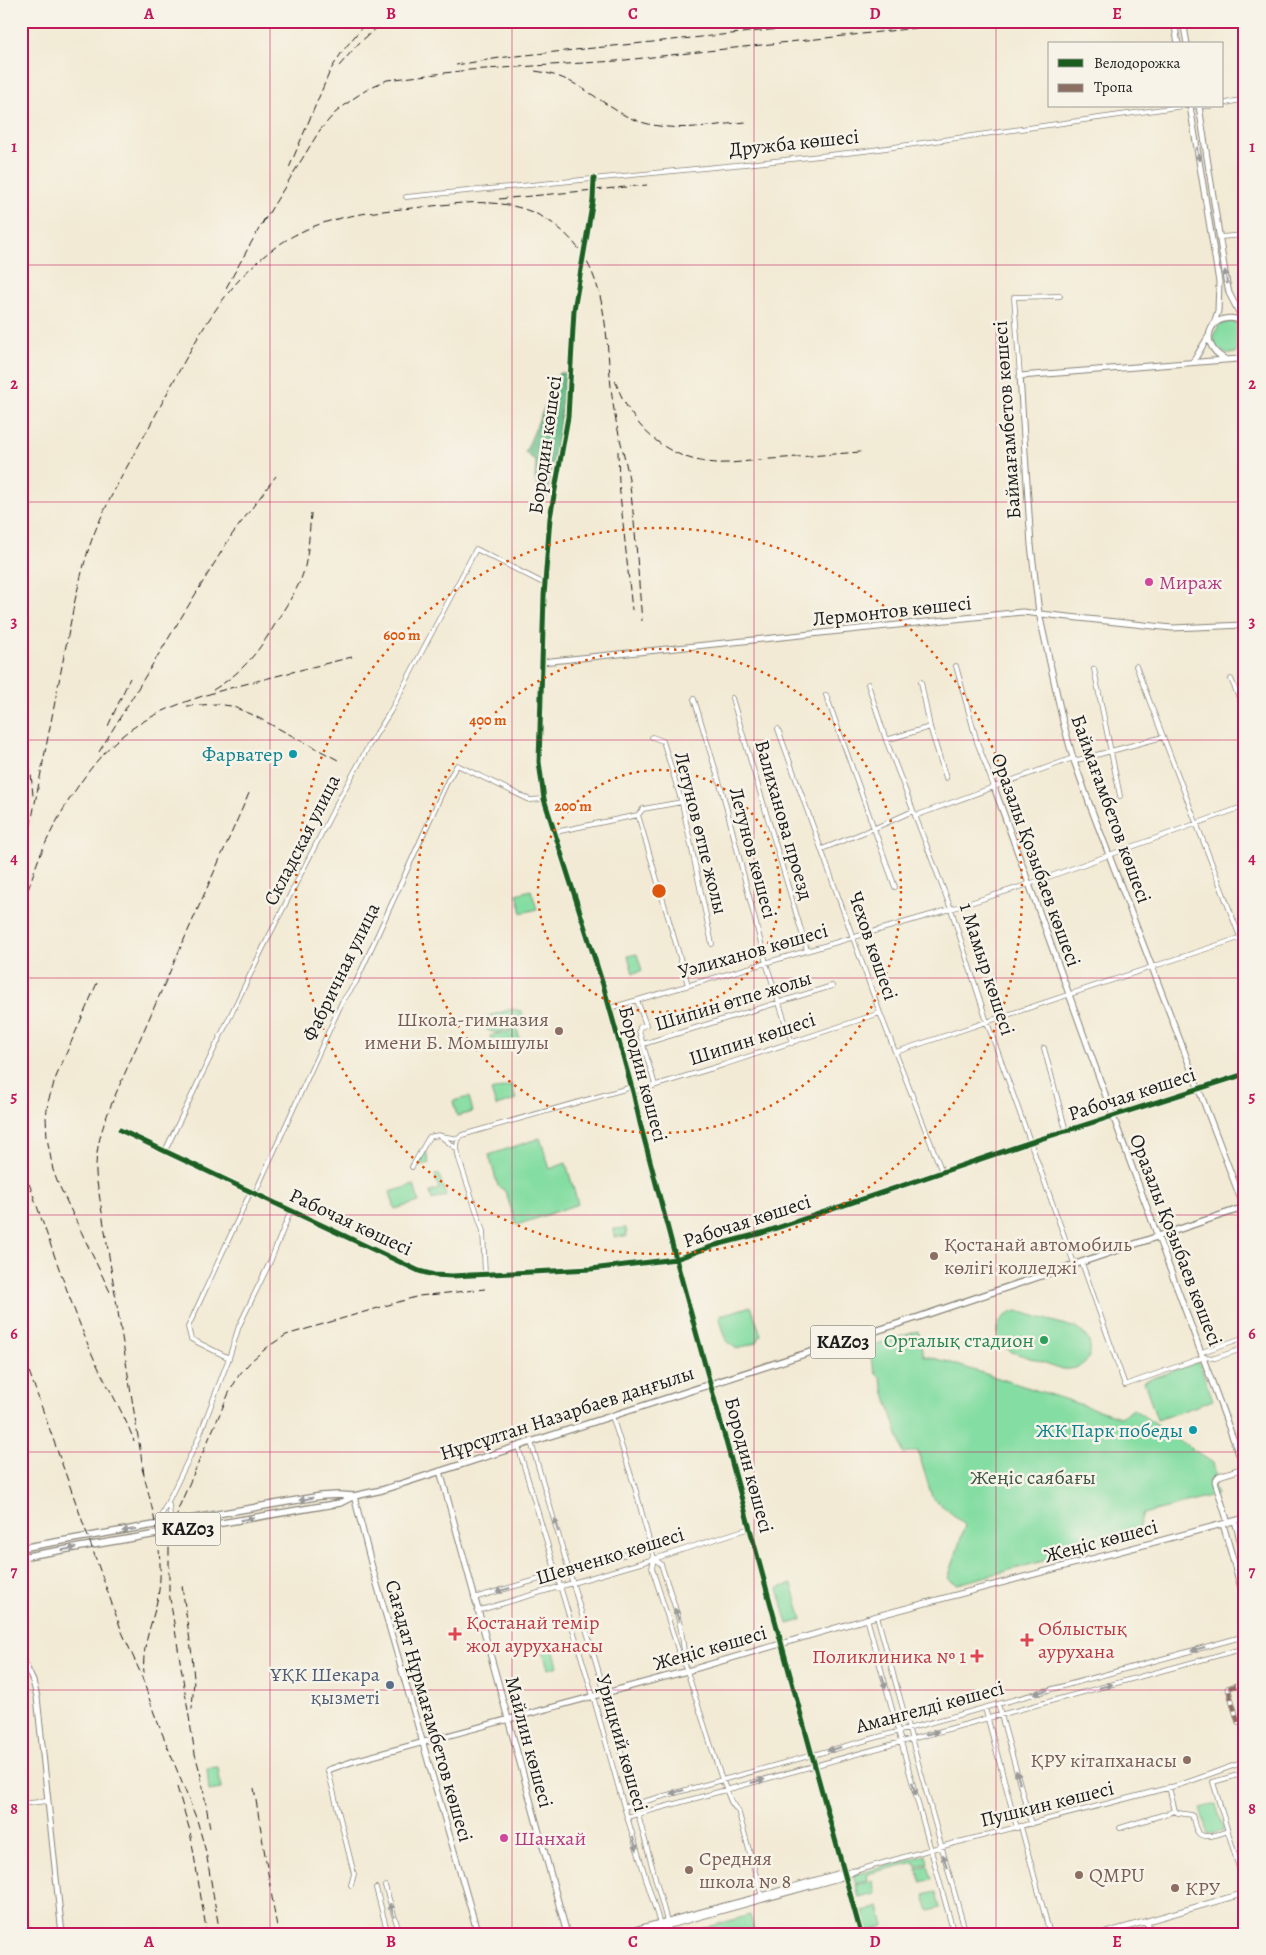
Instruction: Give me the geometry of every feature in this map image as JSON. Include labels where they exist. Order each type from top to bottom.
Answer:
[{"type":"main road","name":"Нұрсұлтан Назарбаев даңғылы","points":[[21,1558],[340,1503],[354,1496],[382,1490],[1075,1266],[1244,1208]]},
{"type":"main road","name":"Нұрсұлтан Назарбаев даңғылы","points":[[21,1548],[321,1496],[354,1496]]},
{"type":"street","points":[[1174,21],[1178,42]]},
{"type":"street","points":[[1182,21],[1187,42]]},
{"type":"street","points":[[1224,104],[1245,99]]},
{"type":"street","name":"Дружба көшесі","points":[[406,197],[865,151],[1170,108]]},
{"type":"street","points":[[1190,108],[1219,282],[1218,311],[1213,326],[1203,348],[1192,362]]},
{"type":"street","points":[[1197,108],[1229,293],[1245,322]]},
{"type":"street","name":"Бородин көшесі","points":[[594,178],[593,200],[574,310],[568,417],[550,518],[545,584],[539,762],[544,799],[610,1008],[633,1089],[676,1259],[861,1934]]},
{"type":"street","points":[[1220,237],[1245,235]]},
{"type":"street","name":"Баймағамбетов көшесі","points":[[1060,296],[1014,297],[1031,545],[1039,613],[1073,760],[1244,1208]]},
{"type":"street","points":[[1213,326],[1222,318],[1234,317],[1245,322]]},
{"type":"street","points":[[1209,336],[1210,346],[1215,354],[1225,360]]},
{"type":"street","points":[[1238,359],[1245,354]]},
{"type":"street","points":[[1020,376],[1245,358]]},
{"type":"street","name":"Складская улица","points":[[166,1151],[263,948],[338,802],[403,689],[476,549],[545,584]]},
{"type":"street","name":"Лермонтов көшесі","points":[[542,662],[1003,614],[1039,613],[1172,628],[1245,625]]},
{"type":"street","name":"Оразалы Қозыбаев көшесі","points":[[956,666],[977,742],[1113,1116],[1245,1468],[1219,1476],[1215,1481],[1245,1602]]},
{"type":"street","points":[[1136,666],[1196,824],[1242,936],[1245,950]]},
{"type":"street","points":[[1094,669],[1120,796]]},
{"type":"street","points":[[1231,679],[1245,712]]},
{"type":"street","points":[[921,682],[930,726],[946,778]]},
{"type":"street","name":"1 Мамыр көшесі","points":[[868,684],[886,740],[951,909],[988,1022],[1075,1266]]},
{"type":"street","points":[[826,695],[895,887]]},
{"type":"street","name":"Валиханова проезд","points":[[732,698],[807,950]]},
{"type":"street","name":"Летунов көшесі","points":[[694,700],[723,794],[766,962],[792,1043]]},
{"type":"street","points":[[886,740],[930,726]]},
{"type":"street","name":"Чехов көшесі","points":[[778,728],[880,1013],[942,1172]]},
{"type":"street","points":[[915,816],[1073,760],[1163,736]]},
{"type":"street","name":"Летунов өтпе жолы","points":[[652,737],[663,741],[682,802],[712,944]]},
{"type":"street","name":"Фабричная улица","points":[[229,1358],[192,1339],[188,1327],[342,1002],[356,982],[445,788],[457,766],[530,800],[544,799]]},
{"type":"street","points":[[555,832],[638,815],[643,809],[682,802]]},
{"type":"street","name":"Уәлиханов көшесі","points":[[610,1008],[951,909],[1029,884],[1245,806]]},
{"type":"street","points":[[822,849],[913,811]]},
{"type":"street","points":[[638,815],[688,985]]},
{"type":"street","points":[[896,1052],[1242,936]]},
{"type":"street","name":"Шипин өтпе жолы","points":[[643,1044],[832,986]]},
{"type":"street","points":[[637,1000],[646,1025],[639,1029],[655,1084]]},
{"type":"street","name":"Шипин көшесі","points":[[459,1139],[462,1135],[699,1073],[880,1013]]},
{"type":"street","points":[[1044,1048],[1066,1131]]},
{"type":"street","name":"Рабочая көшесі","points":[[120,1130],[420,1271],[434,1275],[452,1276],[591,1269],[676,1259],[716,1245],[762,1233],[1031,1142],[1245,1074]]},
{"type":"street","points":[[439,1135],[457,1149]]},
{"type":"street","points":[[412,1167],[429,1137],[439,1135],[459,1139],[457,1149],[483,1231],[485,1274]]},
{"type":"street","points":[[157,1524],[169,1503],[197,1442],[239,1326],[273,1256],[291,1210]]},
{"type":"street","points":[[1082,1263],[1125,1384],[1245,1337]]},
{"type":"street","points":[[1203,1354],[1215,1358],[1245,1348]]},
{"type":"street","points":[[612,1416],[651,1547],[654,1559],[652,1568],[722,1780],[728,1789],[733,1806],[738,1810],[762,1898]]},
{"type":"street","name":"Урицкий көшесі","points":[[531,1442],[605,1693],[668,1927]]},
{"type":"street","name":"Урицкий көшесі","points":[[518,1446],[593,1696],[624,1807],[661,1925]]},
{"type":"street","name":"Майлин көшесі","points":[[440,1471],[567,1934]]},
{"type":"street","name":"Сағадат Нұрмағамбетов көшесі","points":[[354,1496],[372,1567],[478,1934]]},
{"type":"street","points":[[169,1503],[170,1516],[174,1522]]},
{"type":"street","name":"Жеңіс көшесі","points":[[328,1770],[354,1761],[687,1671],[867,1618],[1245,1518]]},
{"type":"street","points":[[1234,1521],[1245,1558]]},
{"type":"street","name":"Шевченко көшесі","points":[[477,1611],[654,1559],[750,1528]]},
{"type":"street","name":"Шевченко көшесі","points":[[474,1598],[651,1547]]},
{"type":"street","points":[[654,1559],[661,1564],[680,1624],[684,1663]]},
{"type":"street","points":[[877,1616],[940,1847],[966,1934]]},
{"type":"street","points":[[867,1618],[954,1934]]},
{"type":"street","name":"Амангелді көшесі","points":[[624,1807],[1245,1636]]},
{"type":"street","name":"Амангелді көшесі","points":[[627,1817],[1245,1648]]},
{"type":"street","points":[[21,1656],[33,1680],[37,1696],[62,1934]]},
{"type":"street","points":[[1238,1722],[1228,1688],[1245,1683]]},
{"type":"street","points":[[998,1704],[1032,1824]]},
{"type":"street","points":[[985,1708],[1050,1934]]},
{"type":"street","name":"Пушкин көшесі","points":[[619,1934],[661,1925],[668,1927],[855,1870],[1169,1787],[1245,1762]]},
{"type":"street","points":[[328,1770],[354,1874],[351,1885]]},
{"type":"street","points":[[1245,1772],[1213,1782],[1245,1888]]},
{"type":"street","points":[[1169,1787],[1175,1811]]},
{"type":"street","points":[[21,1804],[47,1801]]},
{"type":"street","points":[[919,1806],[929,1803]]},
{"type":"street","points":[[1120,1828],[1175,1811],[1192,1815],[1197,1832],[1201,1835],[1207,1836],[1228,1831]]},
{"type":"street","points":[[385,1886],[400,1934]]},
{"type":"street","points":[[376,1888],[388,1934]]},
{"type":"street","points":[[1102,1934],[1245,1893]]},
{"type":"street","points":[[948,1911],[958,1908]]},
{"type":"street","points":[[1148,1922],[1151,1934]]},
{"type":"street","points":[[661,1925],[668,1927]]},
{"type":"street","name":"Пушкин көшесі","points":[[637,1934],[661,1925]]},
{"type":"green space","points":[[1230,322],[1242,326],[1246,338],[1242,350],[1230,354],[1218,350],[1214,338],[1218,326]]},
{"type":"green space","points":[[559,373],[565,373],[559,434],[546,498],[542,497],[535,479],[536,461],[525,453]]},
{"type":"green space","points":[[531,890],[537,909],[522,913],[517,894]]},
{"type":"green space","points":[[637,954],[642,971],[633,973],[628,956]]},
{"type":"green space","points":[[512,1009],[521,1011],[524,1020],[522,1024],[496,1033],[487,1030],[484,1021],[486,1017]]},
{"type":"green space","points":[[517,1028],[521,1046],[511,1047],[509,1050],[494,1053],[490,1036],[504,1032],[507,1033],[507,1031]]},
{"type":"green space","points":[[512,1085],[516,1100],[496,1106],[491,1091]]},
{"type":"green space","points":[[469,1097],[473,1112],[457,1116],[453,1101]]},
{"type":"green space","points":[[540,1138],[550,1169],[566,1163],[578,1204],[517,1225],[505,1191],[498,1186],[489,1155]]},
{"type":"green space","points":[[425,1148],[429,1163],[413,1168]]},
{"type":"green space","points":[[439,1174],[446,1196],[432,1200],[430,1192],[439,1189],[435,1175]]},
{"type":"green space","points":[[414,1185],[419,1202],[395,1209],[390,1192]]},
{"type":"green space","points":[[626,1228],[627,1236],[614,1237],[614,1229]]},
{"type":"green space","points":[[751,1306],[761,1335],[757,1342],[737,1349],[727,1342],[719,1316]]},
{"type":"green space","name":"Орталық стадион","points":[[1017,1311],[1076,1328],[1084,1334],[1088,1341],[1090,1348],[1086,1361],[1073,1369],[1063,1369],[1012,1352],[1005,1347],[998,1335],[999,1323],[1009,1314]]},
{"type":"green space","name":"Жеңіс саябағы","points":[[918,1331],[924,1356],[1120,1417],[1133,1409],[1213,1463],[1216,1475],[1212,1482],[1217,1495],[1143,1514],[1136,1536],[958,1584],[948,1579],[965,1525],[932,1497],[918,1451],[904,1454],[880,1377],[876,1374],[867,1347]]},
{"type":"green space","points":[[1199,1362],[1213,1400],[1157,1420],[1144,1381]]},
{"type":"green space","points":[[792,1584],[802,1620],[788,1624],[778,1588]]},
{"type":"green space","points":[[553,1648],[558,1666],[548,1669],[543,1651]]},
{"type":"green space","points":[[218,1767],[221,1789],[209,1791],[207,1768]]},
{"type":"green space","points":[[1216,1804],[1224,1831],[1208,1834],[1200,1808]]},
{"type":"green space","points":[[926,1855],[928,1863],[917,1866],[915,1862],[867,1874],[868,1880],[856,1883],[853,1875]]},
{"type":"green space","points":[[928,1865],[932,1879],[921,1882],[917,1868]]},
{"type":"green space","points":[[21,1881],[29,1934],[21,1934]]},
{"type":"green space","points":[[872,1881],[876,1894],[859,1898],[856,1885]]},
{"type":"green space","points":[[936,1892],[940,1908],[929,1911],[924,1895]]},
{"type":"green space","points":[[879,1907],[884,1926],[868,1931],[863,1912]]},
{"type":"green space","points":[[750,1915],[755,1934],[683,1934]]},
{"type":"railway","points":[[289,168],[330,71],[342,52],[367,21]]},
{"type":"railway","points":[[339,66],[359,43],[385,21]]},
{"type":"railway","points":[[456,65],[506,57],[858,21]]},
{"type":"railway","points":[[262,224],[320,130],[335,113],[354,98],[371,87],[387,80],[469,70],[616,61],[980,21]]},
{"type":"railway","points":[[535,71],[561,77],[572,82],[624,115],[653,125],[684,128],[746,122]]},
{"type":"railway","points":[[499,199],[647,185]]},
{"type":"railway","points":[[21,874],[75,600],[89,549],[100,520],[182,365],[212,315],[229,292],[269,252],[293,236],[310,228],[328,221],[365,213],[460,203],[498,204],[533,212],[564,232],[578,248],[589,266],[597,285],[602,305],[614,410],[630,487],[642,621]]},
{"type":"railway","points":[[226,288],[265,218]]},
{"type":"railway","points":[[615,380],[630,412],[653,438],[682,456],[699,461],[730,463],[861,452]]},
{"type":"railway","points":[[618,451],[619,484],[632,610]]},
{"type":"railway","points":[[99,752],[231,536],[276,476]]},
{"type":"railway","points":[[213,690],[236,674],[254,655],[269,635],[295,591],[306,563],[311,514]]},
{"type":"railway","points":[[21,912],[39,858],[65,807],[100,757],[127,732],[157,714],[189,700],[352,657]]},
{"type":"railway","points":[[108,726],[130,678]]},
{"type":"railway","points":[[187,706],[216,704],[231,706],[251,714],[338,760]]},
{"type":"railway","points":[[21,741],[31,773],[33,796]]},
{"type":"railway","points":[[144,1474],[96,1179],[97,1151],[105,1120],[117,1091],[250,791]]},
{"type":"railway","points":[[97,983],[56,1077],[48,1102],[46,1117],[47,1138],[57,1181],[111,1294]]},
{"type":"railway","points":[[21,1161],[63,1281],[91,1352],[134,1441]]},
{"type":"railway","points":[[210,1828],[201,1776],[195,1754],[169,1592],[169,1548],[179,1507],[229,1393],[239,1375],[252,1360],[286,1335],[419,1296],[485,1289]]},
{"type":"railway","points":[[21,1349],[122,1632],[141,1674],[154,1713],[197,1820],[206,1852],[220,1934]]},
{"type":"railway","points":[[142,1468],[150,1497],[160,1560],[159,1590],[146,1641],[144,1673]]},
{"type":"railway","points":[[182,1586],[194,1679],[192,1709]]},
{"type":"railway","points":[[177,1787],[190,1831],[207,1934]]},
{"type":"railway","points":[[254,1788],[278,1934]]},
{"type":"marked path","points":[[1238,1722],[1228,1688],[1245,1683]]},
{"type":"cycle path","points":[[594,178],[593,200],[574,310],[568,417],[550,518],[544,596],[539,762],[544,799],[604,988],[676,1259],[861,1934]]},
{"type":"cycle path","points":[[120,1130],[419,1271],[434,1275],[452,1276],[591,1269],[676,1259],[716,1245],[762,1233],[1031,1142],[1245,1074]]},
{"type":"place","name":"Мираж","points":[[1149,582]]},
{"type":"place","name":"Фарватер","points":[[293,754]]},
{"type":"place","name":"Школа-гимназия имени Б. Момышулы","points":[[559,1031]]},
{"type":"place","name":"Қостанай автомобиль көлігі колледжі","points":[[934,1256]]},
{"type":"place","name":"Орталық стадион","points":[[1044,1340]]},
{"type":"place","name":"ЖК Парк победы","points":[[1193,1430]]},
{"type":"place","name":"Қостанай темір жол ауруханасы","points":[[455,1634]]},
{"type":"place","name":"Облыстық аурухана","points":[[1027,1640]]},
{"type":"place","name":"Поликлиника № 1","points":[[977,1656]]},
{"type":"place","name":"ҰҚК Шекара қызметі","points":[[390,1685]]},
{"type":"place","name":"ҚРУ кітапханасы","points":[[1187,1760]]},
{"type":"place","name":"Шанхай","points":[[504,1838]]},
{"type":"place","name":"Средняя школа № 8","points":[[689,1870]]},
{"type":"place","name":"QMPU","points":[[1079,1875]]},
{"type":"place","name":"КРУ","points":[[1175,1888]]}]
